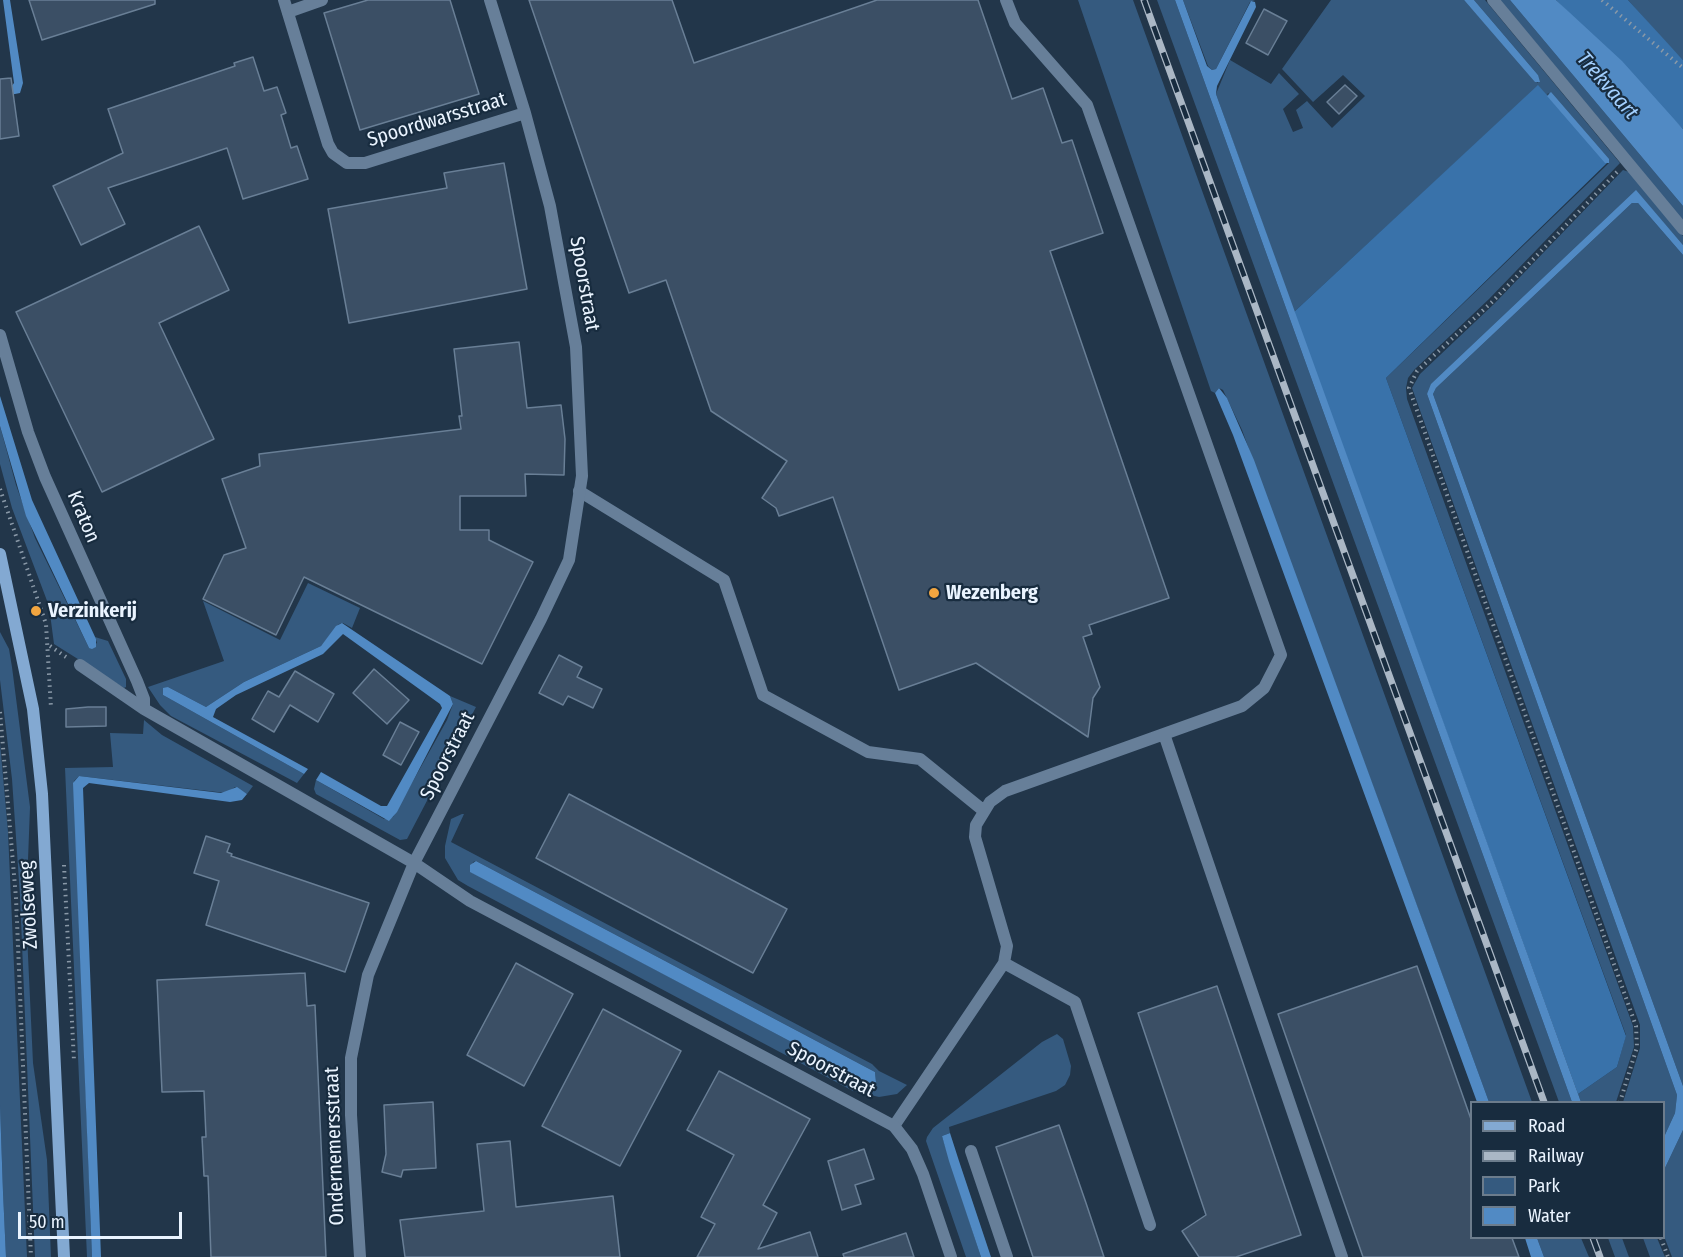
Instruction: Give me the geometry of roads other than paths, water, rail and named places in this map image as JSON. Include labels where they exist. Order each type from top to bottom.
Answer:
[{"type":"main road","name":"Zwolseweg","points":[[0,554],[33,709],[42,794],[64,1257]]},
{"type":"street","name":"Spoordwarsstraat","points":[[322,0],[286,6],[328,144],[333,153],[347,163],[365,163],[525,113]]},
{"type":"street","name":"Spoorstraat","points":[[490,0],[525,113],[550,206],[576,347],[582,476],[569,560],[414,863],[470,901],[894,1126],[912,1149],[923,1174],[951,1257]]},
{"type":"street","points":[[894,1126],[1004,963],[1007,946],[975,837],[976,825],[990,802],[1005,791],[1242,706],[1264,688],[1281,655],[1087,105],[1015,23],[1006,0]]},
{"type":"street","points":[[1493,0],[1683,229]]},
{"type":"street","name":"Kraton","points":[[0,335],[28,432],[45,477],[137,681],[144,699],[144,709]]},
{"type":"street","points":[[579,491],[724,580],[764,695],[868,752],[920,759],[984,811]]},
{"type":"street","points":[[80,665],[144,709],[414,863]]},
{"type":"street","points":[[1164,734],[1341,1257]]},
{"type":"street","name":"Ondernemersstraat","points":[[360,1257],[351,1114],[351,1058],[368,975],[414,863]]},
{"type":"street","points":[[1004,963],[1074,1002],[1150,1225]]},
{"type":"street","points":[[971,1151],[1007,1257]]},
{"type":"water","points":[[3,0],[10,0],[23,83],[20,93],[0,97],[0,89],[11,87],[14,83]]},
{"type":"water","points":[[1175,0],[1183,0],[1207,66],[1212,70],[1216,69],[1251,1],[1255,2],[1256,7],[1217,86],[1216,94],[1581,1101],[1572,1101]]},
{"type":"water","points":[[1464,0],[1474,0],[1538,75],[1540,82],[1535,82]]},
{"type":"water","name":"Trekvaart","points":[[1510,0],[1556,0],[1622,61],[1683,129],[1683,206]]},
{"type":"water","points":[[1551,92],[1609,159],[1609,163],[1605,163],[1547,96]]},
{"type":"water","points":[[1636,190],[1683,245],[1683,255],[1638,203],[1632,203],[1436,388],[1433,394],[1683,1086],[1683,1130],[1665,1168],[1665,1135],[1675,1113],[1677,1095],[1427,394],[1431,384]]},
{"type":"water","points":[[1219,388],[1227,398],[1254,460],[1489,1101],[1477,1101],[1233,435],[1215,393]]},
{"type":"water","points":[[0,396],[32,500],[96,639],[96,647],[92,649],[89,648],[26,516],[0,426]]},
{"type":"water","points":[[342,623],[450,696],[453,704],[397,812],[389,821],[316,780],[321,772],[381,806],[387,806],[442,708],[440,704],[343,634],[323,654],[236,695],[216,709],[213,717],[308,769],[304,774],[163,695],[163,688],[168,687],[206,707],[244,682],[321,646],[336,626]]},
{"type":"water","points":[[79,776],[221,793],[237,787],[247,794],[242,800],[230,802],[89,783],[83,788],[101,1257],[92,1257],[73,783]]},
{"type":"water","points":[[476,861],[875,1072],[876,1082],[869,1083],[470,872],[470,865]]},
{"type":"water","points":[[0,1105],[3,1192],[6,1257],[0,1257]]},
{"type":"water","points":[[950,1133],[991,1257],[981,1257],[949,1161],[942,1136]]},
{"type":"water","points":[[1525,1239],[1537,1239],[1544,1257],[1531,1257]]},
{"type":"railway","points":[[1144,0],[1544,1101]]},
{"type":"railway","points":[[1593,1239],[1600,1257]]},
{"type":"place","name":"Wezenberg","points":[[934,593]]},
{"type":"place","name":"Verzinkerij","points":[[36,611]]}]
